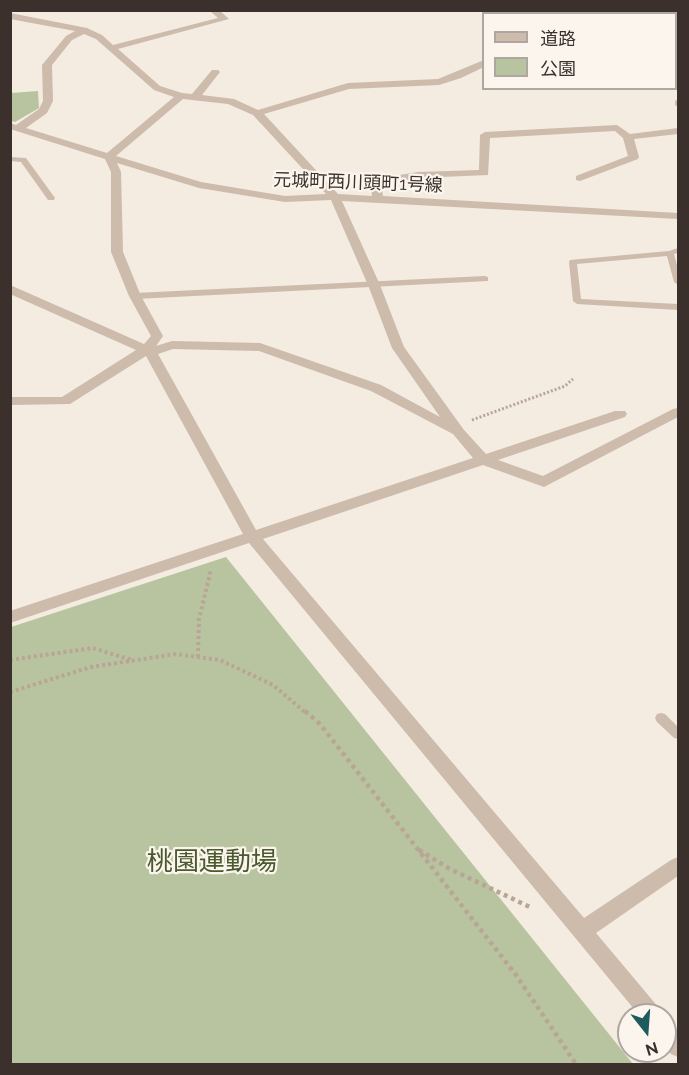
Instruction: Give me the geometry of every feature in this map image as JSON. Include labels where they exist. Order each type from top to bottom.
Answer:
[{"type":"street","points":[[10,15],[15,10]]},
{"type":"street","points":[[111,48],[225,19],[213,10]]},
{"type":"street","points":[[10,15],[84,30],[99,37],[157,88],[181,96],[231,101],[257,113],[335,197],[374,285],[398,348],[457,430],[483,460],[544,482],[678,412]]},
{"type":"street","points":[[14,127],[43,111],[48,101],[47,64],[69,38],[84,30]]},
{"type":"street","points":[[257,113],[348,86],[439,82],[458,76],[482,64]]},
{"type":"street","points":[[196,96],[215,72]]},
{"type":"street","points":[[149,351],[157,336],[135,296],[117,252],[116,172],[109,156],[181,96]]},
{"type":"street","name":"元城町西川頭町1号線","points":[[14,127],[199,185],[285,199],[335,197],[678,216]]},
{"type":"street","points":[[378,199],[375,182],[418,175],[484,173],[485,135],[617,128],[628,136],[634,157],[580,178]]},
{"type":"street","points":[[628,136],[678,131]]},
{"type":"street","points":[[10,288],[149,351],[252,537],[642,1003]]},
{"type":"street","points":[[10,401],[65,401],[149,351],[172,345],[260,347],[376,388],[457,430]]},
{"type":"street","points":[[10,616],[204,554],[620,414]]},
{"type":"street","points":[[582,931],[678,866]]},
{"type":"lane","points":[[10,159],[23,160],[51,198]]},
{"type":"lane","points":[[678,282],[674,252],[573,262],[577,301],[678,307]]},
{"type":"lane","points":[[135,296],[485,279]]},
{"type":"lane","points":[[661,718],[678,734]]},
{"type":"path","points":[[457,430],[565,386],[573,379]]},
{"type":"path","points":[[198,657],[200,619],[210,574],[204,554]]},
{"type":"path","points":[[10,660],[93,648],[133,661]]},
{"type":"path","points":[[10,692],[91,667],[176,654],[220,660],[273,685],[320,724],[516,975],[576,1065]]},
{"type":"path","points":[[416,848],[450,869],[541,912]]},
{"type":"green space","points":[[506,11],[678,11],[678,52],[677,12]]},
{"type":"green space","points":[[38,91],[39,108],[15,122],[11,121],[11,93]]},
{"type":"green space","name":"桃園運動場","points":[[226,557],[617,1044],[617,1063],[633,1064],[11,1064],[11,627]]}]
